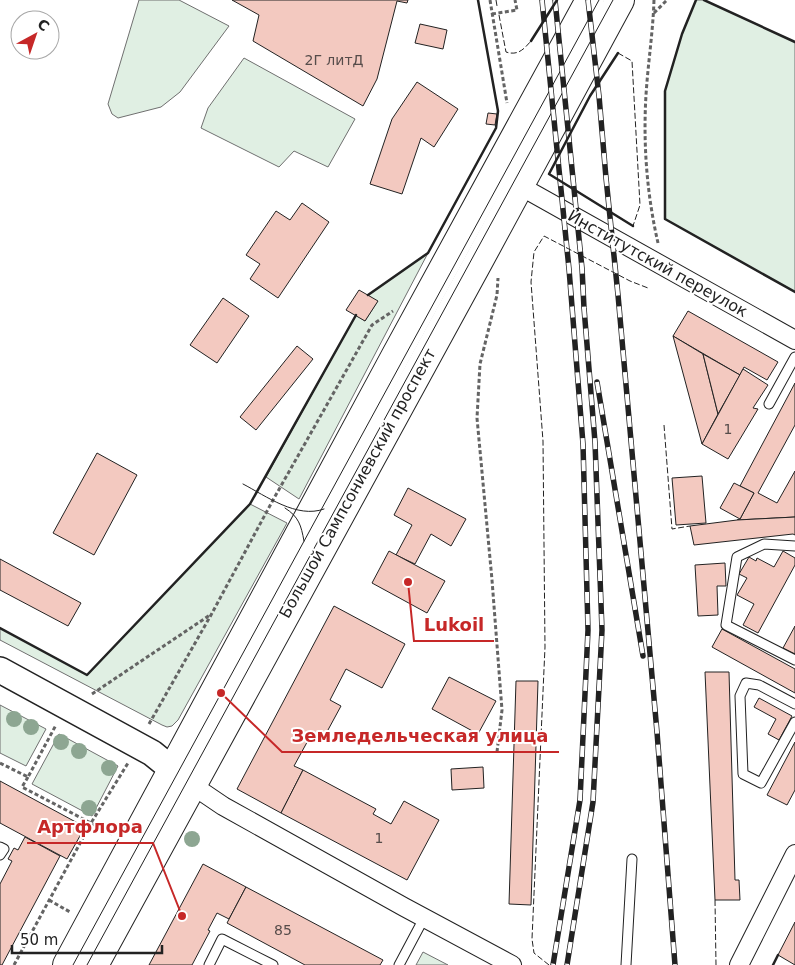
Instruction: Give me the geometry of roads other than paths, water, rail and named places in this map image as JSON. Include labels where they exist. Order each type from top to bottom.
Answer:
[{"type":"main road","name":"Большой Сампсониевский проспект","points":[[94,965],[182,777],[396,355],[590,0]]},
{"type":"main road","name":"Большой Сампсониевский проспект","points":[[67,965],[182,777],[520,186],[620,0]]},
{"type":"street","name":"Институтский переулок","points":[[520,186],[795,340]]},
{"type":"street","points":[[0,670],[152,753],[223,806],[512,965]]},
{"type":"street","points":[[739,965],[795,854]]},
{"type":"lane","points":[[769,404],[795,358]]},
{"type":"lane","points":[[795,546],[764,544],[737,557],[726,625],[795,660]]},
{"type":"lane","points":[[795,704],[759,685],[746,683],[740,696],[743,774],[761,782],[795,722]]},
{"type":"lane","points":[[0,847],[4,849],[0,855]]},
{"type":"lane","points":[[626,965],[632,859]]},
{"type":"lane","points":[[399,965],[424,918]]},
{"type":"lane","points":[[209,965],[222,940],[273,965]]},
{"type":"tram line","points":[[73,965],[599,0]]},
{"type":"tram line","points":[[87,965],[613,0]]},
{"type":"tram line","points":[[243,484],[293,509],[303,511],[324,509]]},
{"type":"tram line","points":[[285,508],[299,522],[304,541]]},
{"type":"railway","points":[[542,0],[569,269],[583,444],[588,630],[580,800],[553,965]]},
{"type":"railway","points":[[555,0],[582,268],[595,442],[602,630],[593,802],[567,965]]},
{"type":"railway","points":[[588,0],[618,295],[657,732],[675,965]]},
{"type":"railway","points":[[597,382],[643,656]]},
{"type":"place","name":"Lukoil","points":[[408,582]]},
{"type":"place","name":"Земледельческая улица","points":[[221,693]]},
{"type":"place","name":"Артфлора","points":[[182,916]]}]
